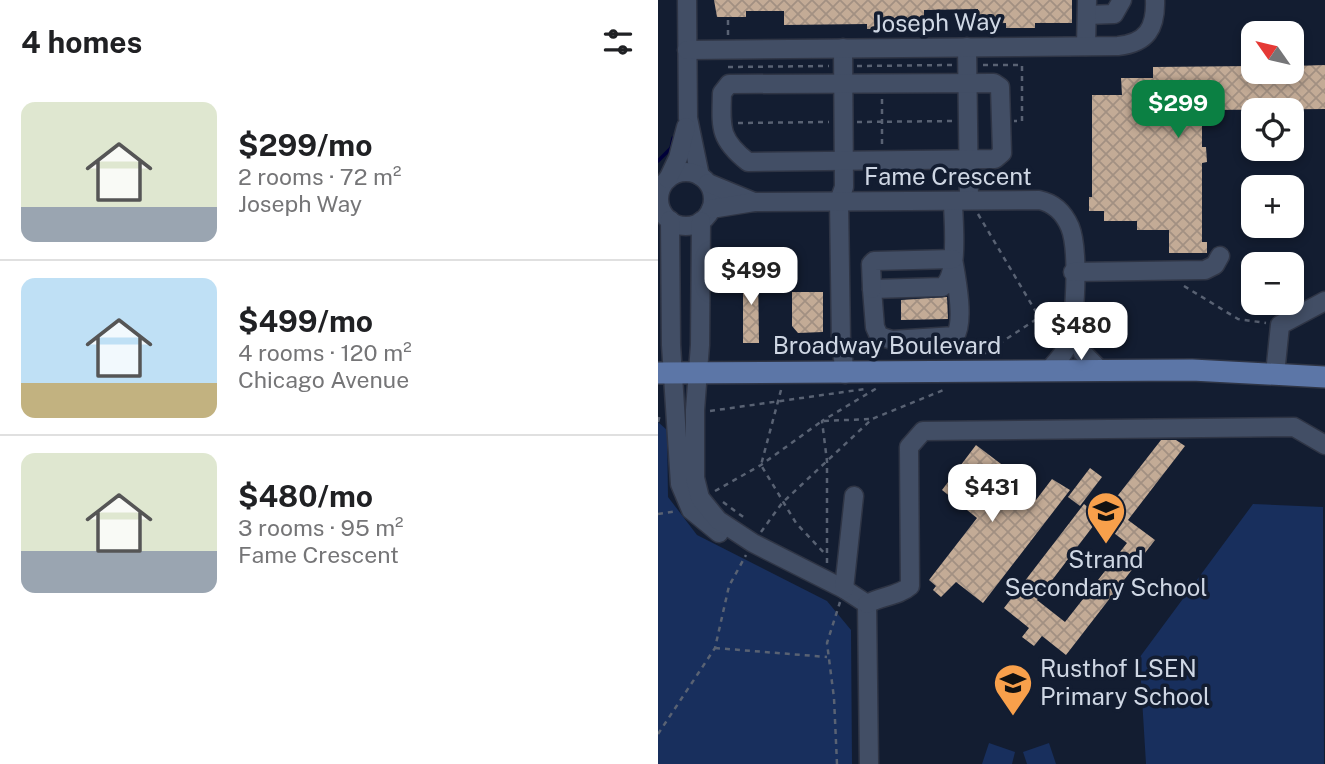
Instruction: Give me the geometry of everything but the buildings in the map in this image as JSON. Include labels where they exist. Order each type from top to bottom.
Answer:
[{"type":"main road","name":"Broadway Boulevard","points":[[666,373],[845,374],[875,381],[956,373],[1048,371],[1325,377]]},
{"type":"street","points":[[1086,46],[1087,7],[1114,14],[1122,0]]},
{"type":"street","name":"Joseph Way","points":[[687,50],[1118,46],[1142,40],[1153,25],[1155,0]]},
{"type":"street","points":[[688,1],[688,118],[704,180],[713,196],[706,215],[699,274],[696,486],[712,515],[757,537],[867,604]]},
{"type":"street","points":[[872,289],[942,288],[950,281],[969,159],[967,47]]},
{"type":"street","points":[[843,48],[844,187],[839,201],[841,343],[845,374]]},
{"type":"street","points":[[882,83],[994,83],[1000,87],[1002,153],[997,158],[969,159],[747,162],[724,138],[721,129],[722,93],[726,85],[882,83]]},
{"type":"street","points":[[688,118],[678,158],[663,185],[660,202],[664,216],[671,287],[666,373],[678,472],[683,495],[691,510],[711,530],[739,542],[757,537]]},
{"type":"street","points":[[663,185],[680,173],[704,180]]},
{"type":"street","name":"Fame Crescent","points":[[704,180],[754,202]]},
{"type":"street","name":"Fame Crescent","points":[[706,215],[754,202],[1039,200],[1052,204],[1070,227],[1073,272],[1072,328],[1063,354],[1048,371]]},
{"type":"street","points":[[664,216],[685,226],[706,215]]},
{"type":"street","points":[[1073,272],[1205,270],[1215,265],[1220,256]]},
{"type":"street","points":[[953,259],[958,331],[952,338],[892,340],[879,335],[874,327],[872,264],[876,260],[953,259]]},
{"type":"street","points":[[671,287],[685,277],[699,274]]},
{"type":"street","points":[[1275,374],[1280,325],[1325,301]]},
{"type":"street","name":"Fame Crescent","points":[[1072,328],[1083,353],[1101,371]]},
{"type":"street","points":[[867,604],[883,595],[905,590],[910,586],[909,447],[923,431],[1294,427],[1325,445]]},
{"type":"street","points":[[844,589],[854,496]]},
{"type":"street","points":[[867,604],[869,764]]},
{"type":"path","points":[[882,48],[882,160]]},
{"type":"path","points":[[961,201],[1039,317]]},
{"type":"path","points":[[1181,284],[1238,319],[1280,325]]},
{"type":"path","points":[[977,359],[1072,296]]},
{"type":"path","points":[[787,373],[761,465],[796,523],[826,555]]},
{"type":"path","points":[[822,421],[872,419],[951,387],[956,373]]},
{"type":"path","points":[[710,423],[710,409],[777,401],[875,381]]},
{"type":"path","points":[[752,523],[711,493],[761,465],[875,381]]},
{"type":"path","points":[[658,734],[715,648],[729,586],[757,537],[782,503],[872,419]]},
{"type":"path","points":[[816,561],[827,567],[827,461],[822,421]]},
{"type":"path","points":[[658,513],[691,510]]},
{"type":"path","points":[[757,537],[773,537]]},
{"type":"path","points":[[837,764],[827,643],[844,589]]},
{"type":"path","points":[[715,648],[828,657]]},
{"type":"shaded area","points":[[658,422],[667,430],[668,497],[697,535],[827,601],[851,630],[852,764],[658,764]]},
{"type":"shaded area","points":[[1253,504],[1323,507],[1324,764],[1146,764],[1140,665],[1134,665]]},
{"type":"shaded area","points":[[989,743],[1015,752],[1012,764],[982,764]]},
{"type":"shaded area","points":[[1049,743],[1056,764],[1027,764],[1023,752]]},
{"type":"waterway","points":[[658,161],[671,148],[673,138],[677,137]]},
{"type":"place","name":"Strand Secondary School","points":[[1106,545]]},
{"type":"place","name":"Rusthof LSEN Primary School","points":[[1013,717]]}]
